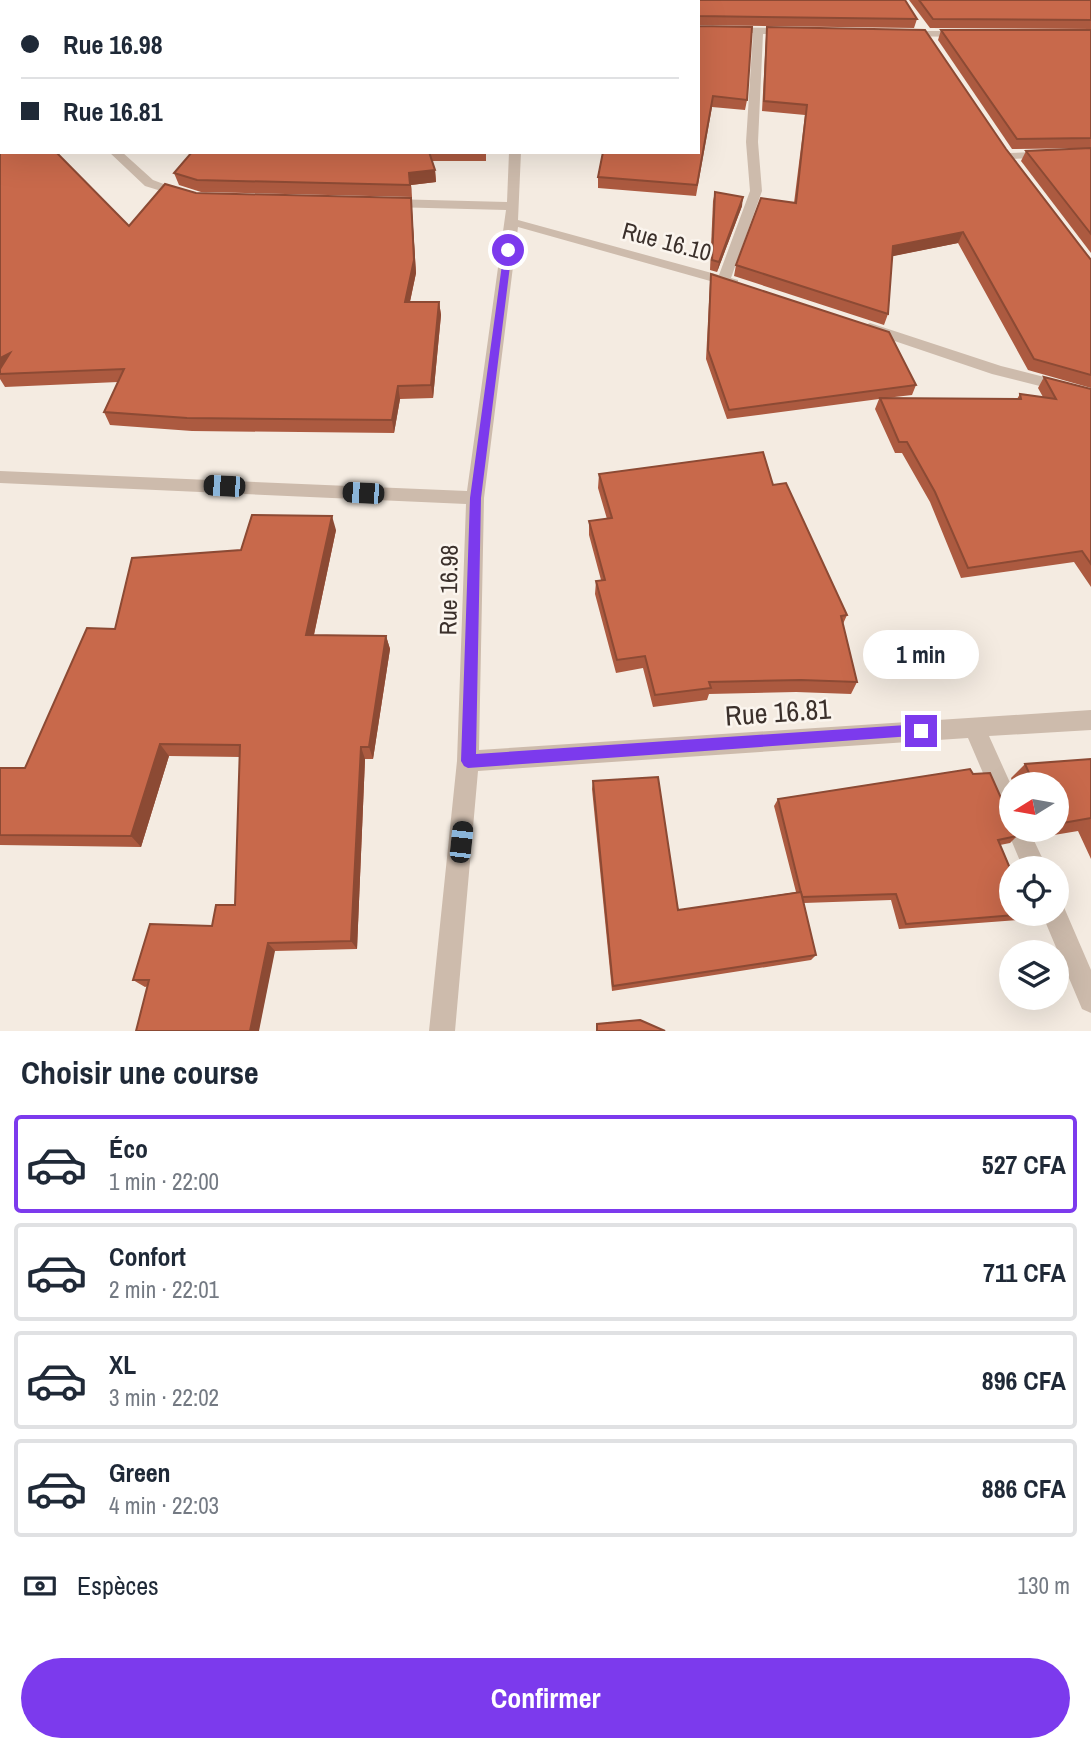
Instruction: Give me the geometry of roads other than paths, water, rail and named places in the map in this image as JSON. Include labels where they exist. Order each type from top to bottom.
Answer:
[{"type":"street","points":[[918,23],[933,46]]},
{"type":"street","points":[[700,30],[800,31]]},
{"type":"street","points":[[724,280],[756,191],[752,142],[758,30]]},
{"type":"street","points":[[897,34],[967,34]]},
{"type":"street","points":[[1001,145],[1017,167]]},
{"type":"street","points":[[1008,156],[1091,153]]},
{"type":"street","points":[[117,154],[149,183],[200,199]]},
{"type":"street","name":"Rue 16.98","points":[[443,1031],[468,761],[475,498],[512,214],[515,154]]},
{"type":"street","name":"Rue 16.10","points":[[376,203],[512,214],[750,289]]},
{"type":"street","points":[[854,323],[997,370],[1091,394]]},
{"type":"street","points":[[0,477],[475,498]]},
{"type":"street","name":"Rue 16.81","points":[[468,761],[1091,720]]},
{"type":"street","points":[[974,727],[999,784]]},
{"type":"street","points":[[1059,926],[1091,1000]]}]
